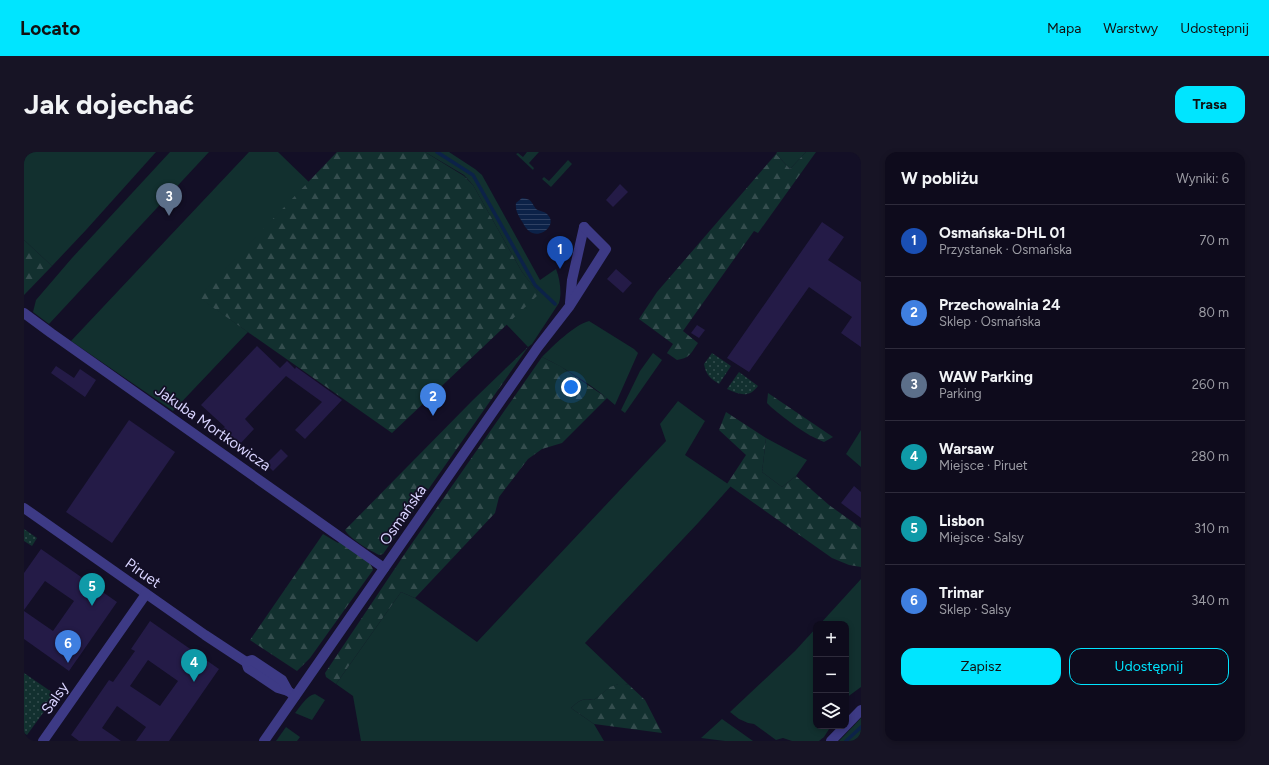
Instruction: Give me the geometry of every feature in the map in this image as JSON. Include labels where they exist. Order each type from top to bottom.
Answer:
[{"type":"street","name":"Osmańska","points":[[264,741],[292,693],[384,568],[538,347],[569,307],[606,249],[584,227],[572,280],[569,307]]},
{"type":"street","name":"Jakuba Mortkowicza","points":[[24,312],[51,333],[384,568]]},
{"type":"street","name":"Piruet","points":[[24,508],[246,662],[248,668],[278,688],[292,693]]},
{"type":"street","name":"Salsy","points":[[43,741],[146,594]]},
{"type":"street","points":[[832,741],[861,710]]},
{"type":"green space","points":[[24,152],[156,152],[52,266],[24,240]]},
{"type":"green space","points":[[170,152],[209,152],[49,324],[33,312],[36,300],[72,258]]},
{"type":"green space","points":[[249,152],[278,152],[309,182],[199,297],[248,332],[173,411],[71,341]]},
{"type":"green space","points":[[337,152],[425,152],[464,176],[473,185],[522,272],[539,294],[392,433],[198,297]]},
{"type":"green space","points":[[425,152],[449,152],[482,175],[540,280],[556,269],[560,286],[559,303],[532,344],[528,347],[506,324],[538,293],[522,272],[473,185],[464,175]]},
{"type":"green space","points":[[527,152],[539,152],[529,163],[534,168],[533,170],[516,154],[518,153],[523,157]]},
{"type":"green space","points":[[777,152],[806,152],[790,169],[776,154]]},
{"type":"green space","points":[[806,152],[816,152],[758,233],[754,231],[683,331],[698,343],[688,356],[677,360],[667,353],[673,344],[639,319],[657,292],[776,154],[790,169]]},
{"type":"green space","points":[[568,160],[572,164],[551,187],[542,179],[544,177],[549,181]]},
{"type":"green space","points":[[24,240],[52,266],[24,295]]},
{"type":"green space","points":[[589,321],[638,353],[615,405],[580,379],[542,357],[570,331]]},
{"type":"green space","points":[[528,347],[383,554],[379,555],[375,553],[351,537],[345,530],[473,400]]},
{"type":"green space","points":[[653,353],[662,360],[625,413],[621,410],[640,371]]},
{"type":"green space","points":[[712,353],[731,366],[719,384],[709,376],[704,364]]},
{"type":"green space","points":[[542,357],[560,366],[607,398],[562,443],[542,449],[528,459],[499,497],[495,513],[415,598],[401,592],[336,684],[326,677],[325,673],[408,549]]},
{"type":"green space","points":[[739,372],[758,386],[755,390],[748,394],[740,394],[727,389]]},
{"type":"green space","points":[[768,393],[833,437],[824,442],[796,427],[767,403]]},
{"type":"green space","points":[[678,401],[705,421],[685,455],[731,486],[585,643],[629,685],[619,684],[607,690],[594,700],[582,700],[571,708],[594,724],[604,741],[361,741],[353,696],[336,684],[401,592],[415,598],[477,642],[666,441],[660,424]]},
{"type":"green space","points":[[726,412],[766,438],[762,472],[782,487],[796,476],[829,505],[861,528],[861,567],[849,565],[832,558],[727,484],[746,455],[719,430]]},
{"type":"green space","points":[[861,430],[861,467],[846,454]]},
{"type":"green space","points":[[766,438],[807,460],[796,476],[782,487],[762,472]]},
{"type":"green space","points":[[24,529],[37,538],[32,546],[24,541]]},
{"type":"green space","points":[[323,534],[338,543],[340,541],[359,554],[369,562],[373,570],[310,658],[297,671],[250,640]]},
{"type":"green space","points":[[861,579],[861,687],[849,696],[849,621],[823,621]]},
{"type":"green space","points":[[813,631],[813,729],[829,729],[824,737],[819,741],[792,741],[783,738],[776,740],[754,724],[739,719],[730,712],[795,651]]},
{"type":"green space","points":[[24,673],[56,695],[27,735],[24,733]]},
{"type":"green space","points":[[621,683],[629,685],[645,700],[662,733],[594,724],[571,708],[582,700],[594,700],[610,687]]},
{"type":"green space","points":[[315,694],[325,700],[312,720],[295,713],[306,699]]},
{"type":"green space","points":[[861,718],[861,739],[859,741],[839,741]]},
{"type":"green space","points":[[722,719],[753,741],[725,741],[701,738]]},
{"type":"green space","points":[[286,727],[300,737],[297,741],[276,741]]},
{"type":"water","points":[[522,198],[530,200],[536,209],[544,212],[550,218],[551,223],[546,230],[538,234],[526,229],[516,207],[516,203]]},
{"type":"building","points":[[620,184],[628,192],[613,207],[606,200]]},
{"type":"building","points":[[822,222],[844,237],[828,260],[861,282],[861,347],[841,333],[852,317],[809,287],[749,372],[727,358]]},
{"type":"building","points":[[616,269],[632,283],[623,293],[607,279]]},
{"type":"building","points":[[697,325],[705,330],[699,338],[691,333]]},
{"type":"building","points":[[257,346],[280,368],[287,361],[295,369],[296,367],[342,400],[305,439],[295,430],[322,402],[286,376],[245,419],[254,429],[240,444],[230,435],[227,438],[220,431],[225,427],[201,405]]},
{"type":"building","points":[[56,366],[74,378],[80,369],[96,380],[85,397],[51,373]]},
{"type":"building","points":[[129,420],[175,452],[112,543],[66,512]]},
{"type":"building","points":[[281,449],[288,456],[273,471],[266,464]]},
{"type":"building","points":[[854,486],[861,492],[861,518],[841,503]]},
{"type":"building","points":[[41,549],[117,602],[69,671],[24,639],[24,611],[53,631],[74,601],[45,581],[24,610],[24,573]]},
{"type":"building","points":[[150,621],[219,669],[169,741],[136,741],[146,727],[117,706],[102,728],[121,741],[79,741],[71,735],[109,680],[113,682],[135,651],[131,649]],"holes":[[[148,660],[178,681],[160,706],[130,686]]]},
{"type":"waterway","points":[[437,152],[473,175],[535,285],[555,304]]},
{"type":"waterway","points":[[846,741],[861,727]]},
{"type":"place","name":"WAW Parking","points":[[169,216]]},
{"type":"place","name":"Osmańska-DHL 01","points":[[560,269]]},
{"type":"place","name":"Przechowalnia 24","points":[[433,416]]},
{"type":"place","name":"Lisbon","points":[[92,606]]},
{"type":"place","name":"Trimar","points":[[68,663]]},
{"type":"place","name":"Warsaw","points":[[194,682]]}]
